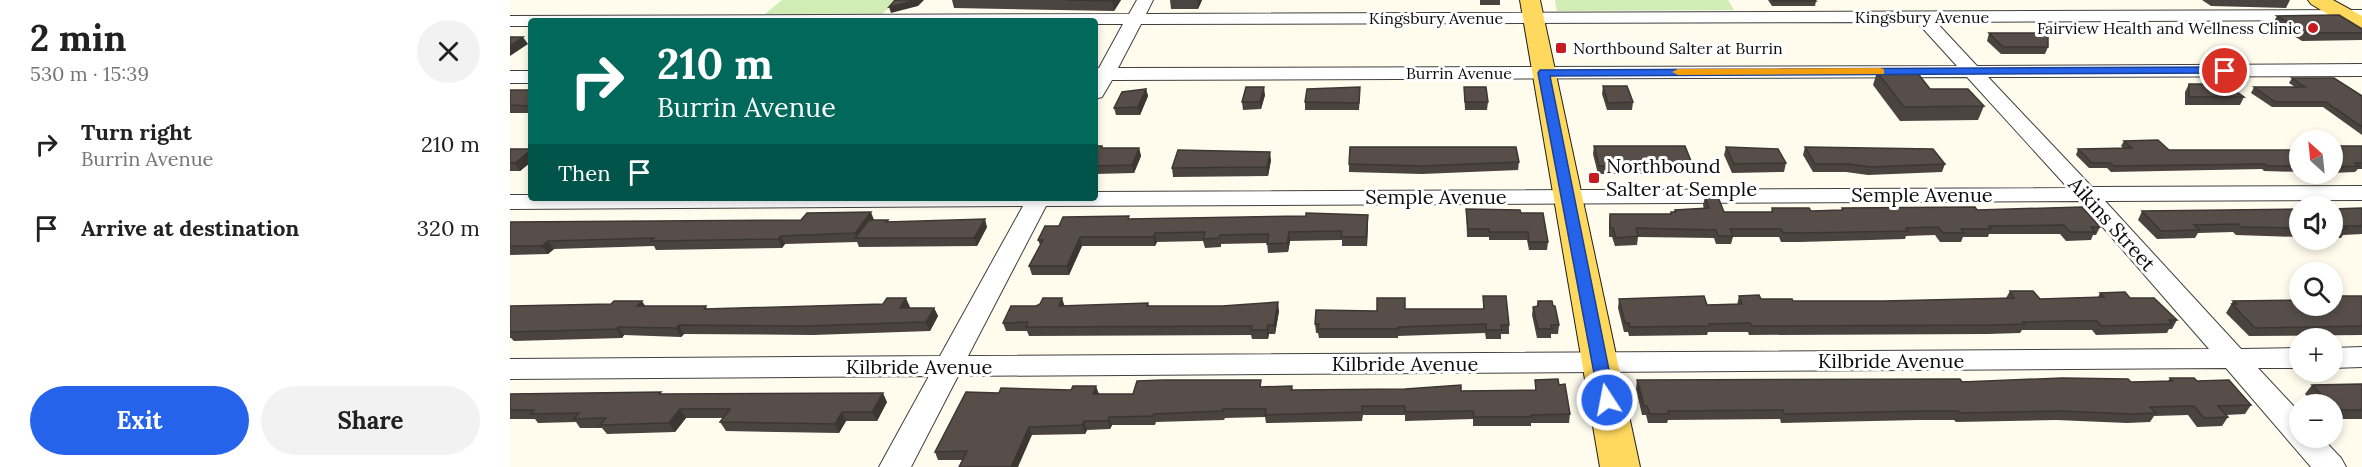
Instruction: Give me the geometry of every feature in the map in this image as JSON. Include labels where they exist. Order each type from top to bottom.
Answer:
[{"type":"main road","points":[[2318,0],[2357,12]]},
{"type":"main road","points":[[1531,9],[1620,467]]},
{"type":"street","points":[[740,18],[763,0]]},
{"type":"street","points":[[1100,74],[1145,0]]},
{"type":"street","points":[[1738,0],[1748,17]]},
{"type":"street","name":"Kingsbury Avenue","points":[[1098,19],[1531,9],[1748,17],[2357,12]]},
{"type":"street","name":"Aikins Street","points":[[1922,17],[2086,194],[2289,421]]},
{"type":"street","name":"Kingsbury Avenue","points":[[510,21],[528,21]]},
{"type":"street","name":"Burrin Avenue","points":[[1100,74],[2362,70]]},
{"type":"street","points":[[510,77],[528,77]]},
{"type":"street","points":[[510,202],[528,187]]},
{"type":"street","name":"Semple Avenue","points":[[1098,198],[2362,193]]},
{"type":"street","name":"Semple Avenue","points":[[510,202],[642,201]]},
{"type":"street","points":[[895,467],[1037,201]]},
{"type":"street","points":[[2343,358],[2362,357]]},
{"type":"street","name":"Kilbride Avenue","points":[[510,369],[2289,358]]},
{"type":"street","points":[[2313,448],[2330,467]]},
{"type":"green space","points":[[782,0],[897,0],[879,17],[761,17]]},
{"type":"green space","points":[[1555,0],[1728,0],[1734,10],[1557,11]]},
{"type":"building","points":[[895,0],[917,0],[889,7]]},
{"type":"building","points":[[1065,0],[1112,0],[1112,1]]},
{"type":"building","points":[[1815,0],[1816,1],[1773,1]]},
{"type":"building","points":[[2339,15],[2362,29],[2362,33],[2306,33],[2277,16]]},
{"type":"building","points":[[1989,33],[2048,33],[2048,47],[2003,47]]},
{"type":"building","points":[[510,37],[523,37],[510,46]]},
{"type":"building","points":[[1916,71],[1930,89],[1968,89],[1984,106],[1904,107],[1877,72]]},
{"type":"building","points":[[2292,78],[2334,78],[2362,96],[2362,127],[2326,102],[2275,102],[2254,87],[2305,87]]},
{"type":"building","points":[[2189,84],[2226,84],[2244,97],[2189,97]]},
{"type":"building","points":[[1603,86],[1627,86],[1633,102],[1608,103]]},
{"type":"building","points":[[1246,87],[1264,87],[1260,102],[1242,102]]},
{"type":"building","points":[[1360,87],[1359,103],[1305,102],[1307,89]]},
{"type":"building","points":[[1464,87],[1486,87],[1488,102],[1465,102]]},
{"type":"building","points":[[1146,89],[1138,107],[1114,108],[1122,92]]},
{"type":"building","points":[[510,90],[528,90],[528,106],[510,105]]},
{"type":"building","points":[[2158,140],[2169,150],[2289,150],[2289,166],[2265,164],[2114,166],[2110,163],[2092,163],[2078,149],[2132,148],[2124,141]]},
{"type":"building","points":[[1098,146],[1102,148],[1139,148],[1132,165],[1098,166]]},
{"type":"building","points":[[1594,146],[1685,146],[1693,166],[1599,166]]},
{"type":"building","points":[[2343,146],[2362,146],[2362,163],[2355,163],[2359,166],[2343,167]]},
{"type":"building","points":[[1350,147],[1516,147],[1519,162],[1422,166],[1349,164]]},
{"type":"building","points":[[1726,147],[1778,149],[1786,163],[1734,164]]},
{"type":"building","points":[[1805,147],[1933,149],[1945,164],[1870,167],[1849,164],[1815,164]]},
{"type":"building","points":[[510,149],[528,149],[528,152],[515,163],[510,163]]},
{"type":"building","points":[[1178,150],[1270,152],[1267,167],[1172,168]]},
{"type":"building","points":[[1705,197],[1718,197],[1724,212],[1773,212],[1772,208],[1809,208],[1811,211],[1843,210],[1842,208],[1975,207],[1977,210],[2082,207],[2100,227],[2091,227],[2095,232],[2070,232],[2064,225],[1989,226],[1991,229],[1961,229],[1964,233],[1943,233],[1938,227],[1906,228],[1908,231],[1802,233],[1783,233],[1781,229],[1730,229],[1733,236],[1718,236],[1716,230],[1636,228],[1638,236],[1616,238],[1613,228],[1610,228],[1610,214],[1671,214],[1671,212],[1676,212],[1675,210],[1709,208]]},
{"type":"building","points":[[2362,208],[2362,226],[2343,226],[2343,209]]},
{"type":"building","points":[[1466,209],[1520,210],[1521,213],[1543,213],[1548,242],[1529,242],[1528,232],[1489,232],[1489,229],[1468,229]]},
{"type":"building","points":[[2289,209],[2289,228],[2241,227],[2238,224],[2194,225],[2200,230],[2161,231],[2142,211]]},
{"type":"building","points":[[871,212],[855,233],[781,236],[778,239],[651,241],[654,238],[548,241],[542,246],[510,246],[510,222],[801,220],[807,213]]},
{"type":"building","points":[[1306,213],[1368,215],[1366,237],[1341,237],[1342,231],[1289,232],[1287,243],[1267,244],[1269,234],[1220,235],[1219,238],[1203,239],[1205,232],[1155,233],[1153,237],[1080,237],[1067,266],[1029,266],[1043,240],[1038,240],[1045,226],[1059,226],[1063,217],[1129,216],[1128,219],[1306,216]]},
{"type":"building","points":[[985,219],[974,238],[855,238],[869,220],[888,220],[886,222]]},
{"type":"building","points":[[2010,291],[2033,291],[2040,299],[2104,297],[2100,293],[2125,292],[2130,298],[2154,298],[2177,320],[2169,320],[2172,324],[2101,326],[2097,321],[2064,321],[1992,325],[1751,326],[1750,323],[1630,327],[1629,323],[1625,323],[1619,299],[1704,296],[1707,305],[1742,304],[1739,296],[1759,295],[1761,299],[1792,299],[1793,301],[2014,298]]},
{"type":"building","points":[[1483,296],[1506,296],[1509,325],[1501,325],[1502,330],[1486,330],[1486,324],[1398,327],[1398,329],[1318,329],[1319,324],[1315,324],[1316,310],[1377,311],[1377,298],[1405,298],[1405,309],[1484,309]]},
{"type":"building","points":[[2343,296],[2362,296],[2362,326],[2255,328],[2232,304],[2237,304],[2233,301],[2289,300],[2289,316],[2343,316]]},
{"type":"building","points":[[887,298],[906,298],[900,308],[934,308],[926,322],[808,326],[679,325],[676,328],[618,327],[616,329],[510,332],[510,306],[611,304],[614,301],[642,301],[637,306],[706,306],[704,309],[883,304]]},
{"type":"building","points":[[1043,298],[1062,298],[1059,306],[1148,303],[1147,306],[1222,306],[1278,302],[1274,325],[1268,325],[1267,330],[1251,330],[1252,326],[1026,327],[1028,322],[1003,323],[1011,306],[1036,306]]},
{"type":"building","points":[[1538,301],[1552,301],[1559,325],[1551,325],[1552,329],[1538,329],[1533,307],[1538,306]]},
{"type":"building","points":[[2062,378],[2128,379],[2131,382],[2173,381],[2170,378],[2194,378],[2197,381],[2229,380],[2251,405],[2218,406],[2228,417],[2204,418],[2194,406],[2150,407],[2156,413],[2132,414],[2061,411],[1960,413],[1958,411],[1922,411],[1784,414],[1783,410],[1668,411],[1669,414],[1650,414],[1647,406],[1644,406],[1637,380],[1960,379],[1962,382]]},
{"type":"building","points":[[1558,379],[1559,385],[1565,384],[1570,414],[1474,417],[1473,411],[1405,412],[1405,406],[1362,406],[1362,412],[1265,415],[1266,409],[1223,409],[1223,411],[1154,414],[1153,416],[1109,417],[1108,421],[1084,421],[1082,425],[1029,427],[1011,467],[959,467],[967,451],[935,452],[966,392],[999,393],[1001,388],[1071,390],[1073,386],[1096,386],[1093,394],[1133,394],[1137,381],[1163,380],[1261,380],[1260,387],[1292,386],[1291,390],[1405,389],[1461,385],[1461,391],[1536,390],[1535,380]]},
{"type":"building","points":[[2362,384],[2362,410],[2343,410],[2343,394],[2321,394],[2312,385]]},
{"type":"building","points":[[661,392],[659,394],[883,393],[872,412],[842,412],[835,424],[720,422],[730,409],[680,409],[669,423],[600,425],[606,418],[574,419],[579,413],[531,414],[534,410],[510,410],[510,394]]},
{"type":"slow traffic","points":[[1678,72],[1880,71]]},
{"type":"place","name":"Fairview Health and Wellness Clinic","points":[[2313,28]]},
{"type":"place","name":"Northbound Salter at Burrin","points":[[1561,48]]},
{"type":"place","name":"Northbound Salter at Semple","points":[[1594,178]]},
{"type":"route","points":[[1607,400],[1544,73],[2225,71]]}]
